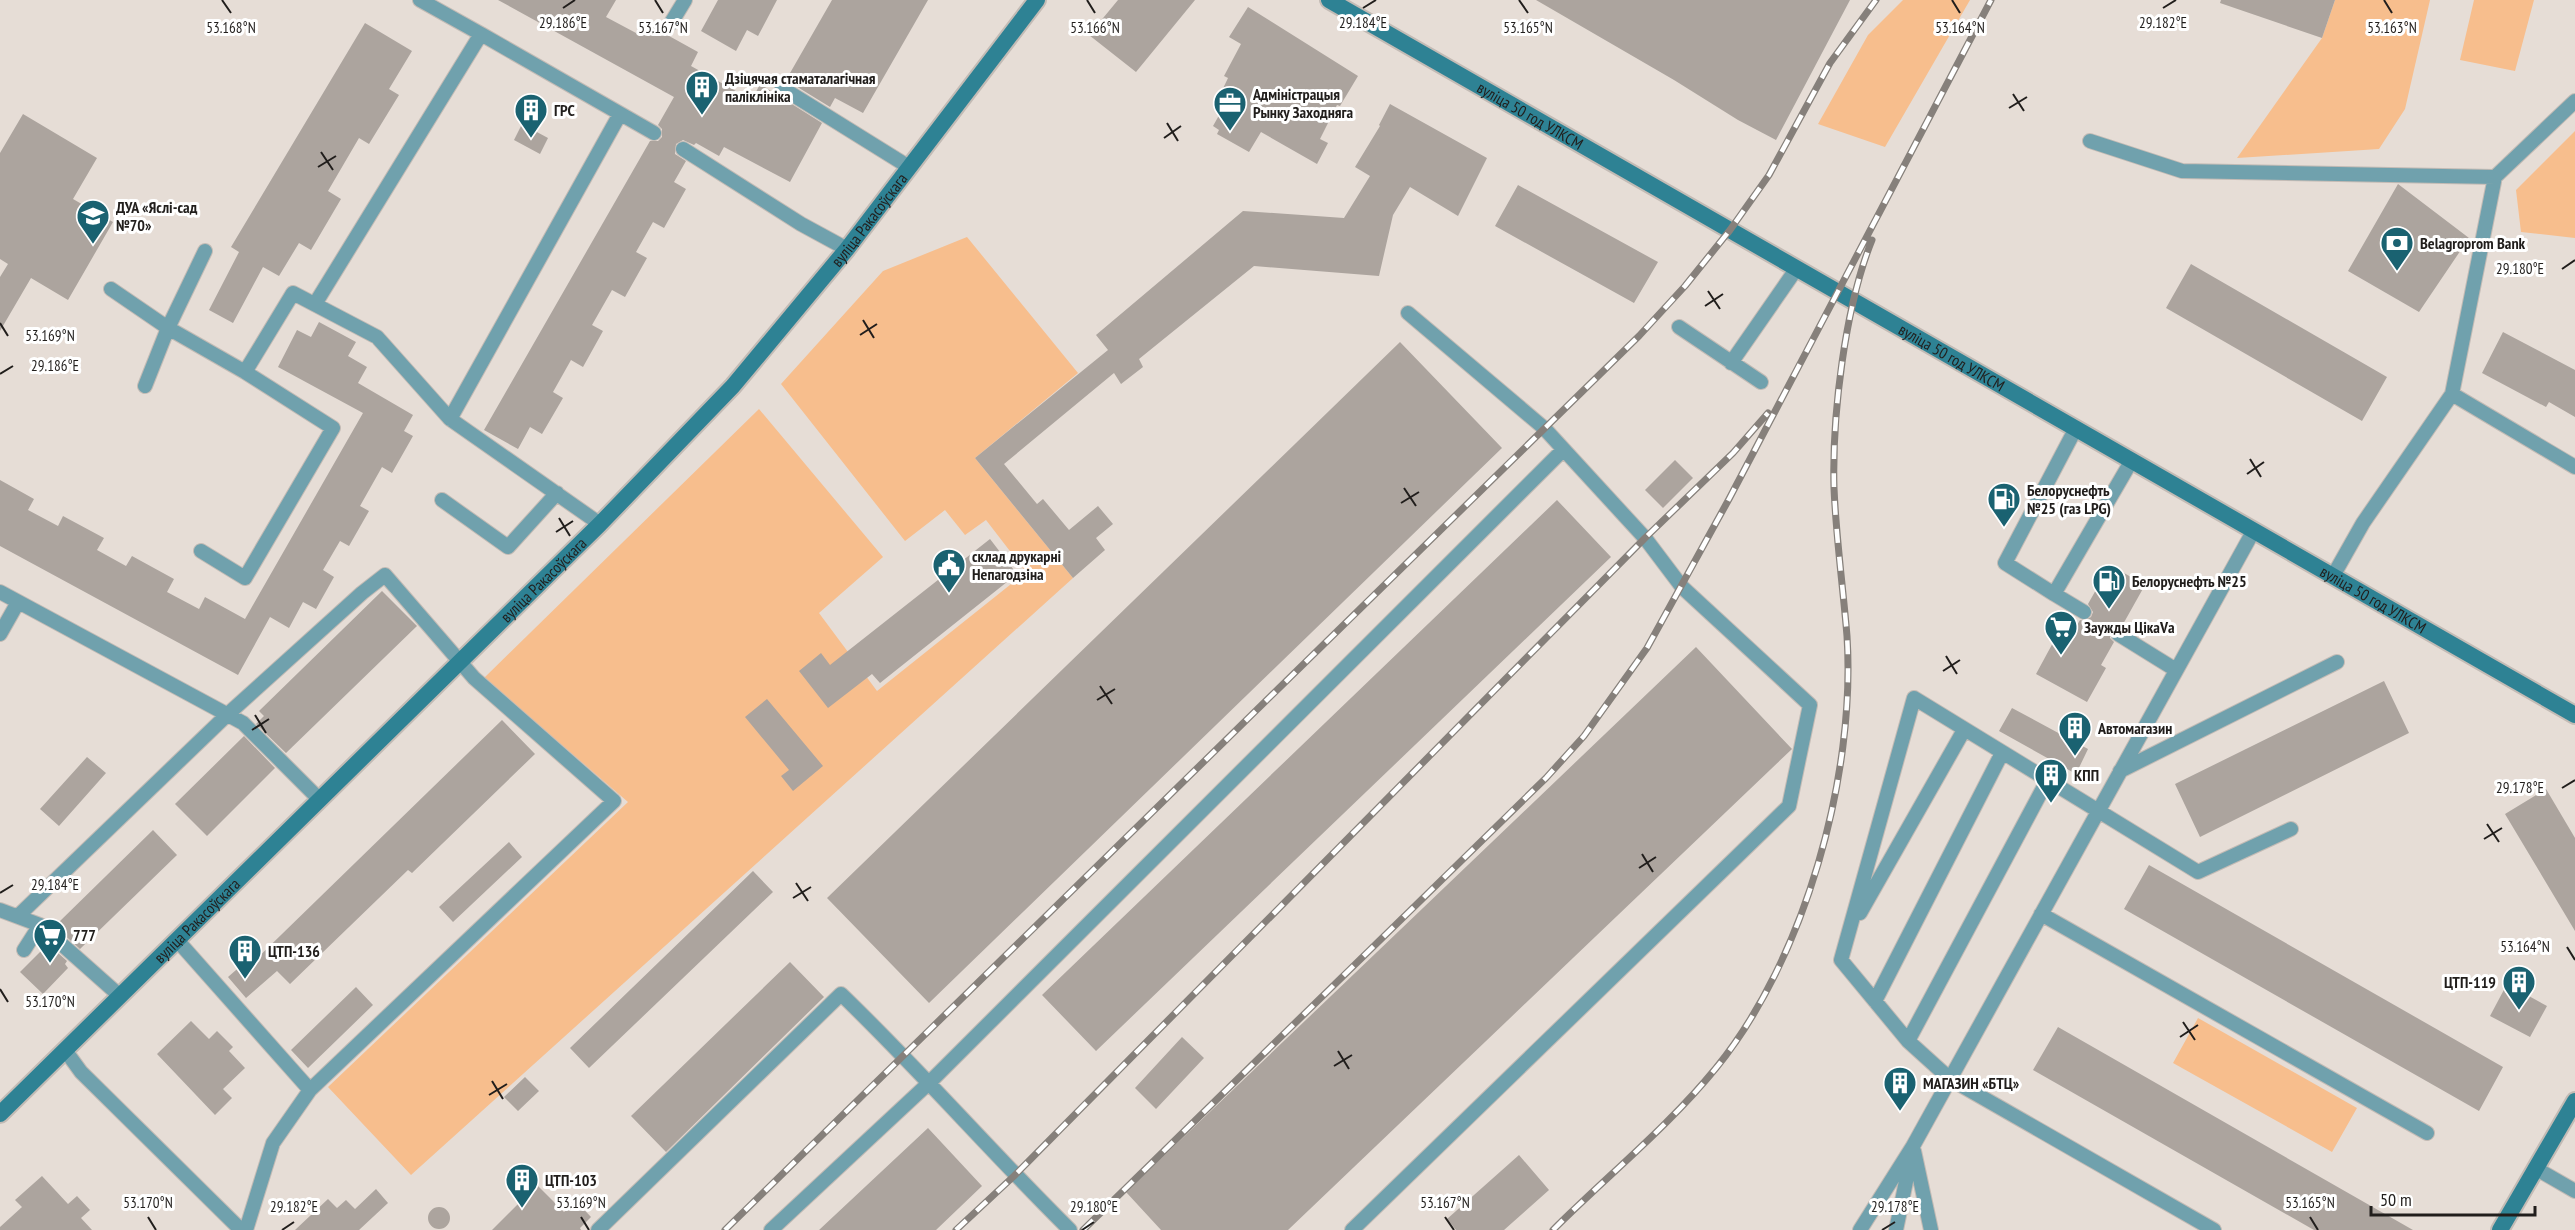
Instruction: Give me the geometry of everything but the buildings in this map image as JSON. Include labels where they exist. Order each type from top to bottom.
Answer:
[{"type":"main road","name":"вуліца Ракасоўскага","points":[[0,1114],[600,524],[733,386],[847,249],[1037,0]]},
{"type":"main road","name":"вуліца 50 год УЛКСМ","points":[[1329,0],[2575,715]]},
{"type":"main road","points":[[2500,1230],[2575,1101]]},
{"type":"lane","points":[[420,0],[654,133]]},
{"type":"lane","points":[[671,22],[685,0]]},
{"type":"lane","points":[[315,304],[481,34]]},
{"type":"lane","points":[[782,88],[909,166]]},
{"type":"lane","points":[[2333,576],[2363,523],[2452,394],[2495,177],[2575,101]]},
{"type":"lane","points":[[450,419],[620,114]]},
{"type":"lane","points":[[2090,141],[2182,171],[2495,177]]},
{"type":"lane","points":[[682,149],[801,224],[847,249]]},
{"type":"lane","points":[[145,386],[168,328],[205,252]]},
{"type":"lane","points":[[1731,363],[1797,268]]},
{"type":"lane","points":[[111,289],[168,328],[333,428],[245,578],[201,551]]},
{"type":"lane","points":[[244,372],[293,293],[378,337],[450,419],[600,524]]},
{"type":"lane","points":[[1352,1230],[1789,806],[1810,705],[1682,587],[1645,538],[1544,428],[1408,313]]},
{"type":"lane","points":[[1679,327],[1761,382]]},
{"type":"lane","points":[[2452,394],[2575,468]]},
{"type":"lane","points":[[2076,428],[2005,563],[2084,612]]},
{"type":"lane","points":[[771,1230],[930,1082],[1563,450]]},
{"type":"lane","points":[[2054,594],[2132,460]]},
{"type":"lane","points":[[442,500],[508,547],[557,493]]},
{"type":"lane","points":[[1860,1230],[1913,1146],[2254,530]]},
{"type":"lane","points":[[18,916],[228,714],[385,575],[474,678],[614,801],[310,1090],[273,1143],[246,1230]]},
{"type":"lane","points":[[0,592],[17,604],[243,723],[319,799]]},
{"type":"lane","points":[[0,634],[17,604]]},
{"type":"lane","points":[[2118,634],[2176,670]]},
{"type":"lane","points":[[2120,771],[2337,662]]},
{"type":"lane","points":[[2214,1230],[1950,1079],[1908,1041],[1842,960],[1914,698],[2097,813],[2198,872],[2291,829]]},
{"type":"lane","points":[[1850,931],[1964,730]]},
{"type":"lane","points":[[1875,1001],[2002,753]]},
{"type":"lane","points":[[1908,1041],[2047,781]]},
{"type":"lane","points":[[0,910],[40,925],[120,996]]},
{"type":"lane","points":[[2041,914],[2427,1133]]},
{"type":"lane","points":[[24,950],[40,925]]},
{"type":"lane","points":[[177,940],[310,1090]]},
{"type":"lane","points":[[598,1230],[841,994],[930,1082],[1014,1176],[1070,1230]]},
{"type":"lane","points":[[65,1050],[81,1072],[241,1230]]},
{"type":"lane","points":[[1896,1230],[1913,1146]]},
{"type":"lane","points":[[1913,1146],[1931,1230]]},
{"type":"lane","points":[[2535,1168],[2575,1191]]},
{"type":"shaded area","points":[[1903,0],[1970,0],[1885,147],[1818,124],[1868,35]]},
{"type":"shaded area","points":[[2335,0],[2430,0],[2405,109],[2379,149],[2237,158],[2322,38]]},
{"type":"shaded area","points":[[2474,0],[2534,0],[2515,71],[2460,60]]},
{"type":"shaded area","points":[[2575,131],[2575,238],[2521,232],[2516,190]]},
{"type":"shaded area","points":[[967,237],[1078,373],[975,458],[1073,578],[411,1175],[328,1087],[628,802],[484,678],[759,409],[883,557],[819,613],[877,691],[1026,572],[986,520],[965,535],[945,510],[905,541],[781,384],[883,271]]},
{"type":"shaded area","points":[[2198,1018],[2357,1108],[2332,1152],[2173,1063]]},
{"type":"railway","points":[[725,1230],[1639,336],[1685,286],[1730,230],[1769,175],[1830,63],[1876,0]]},
{"type":"railway","points":[[1083,1230],[1546,778],[1584,736],[1647,648],[1729,499],[1991,0]]},
{"type":"railway","points":[[1553,1230],[1678,1111],[1716,1068],[1748,1024],[1775,974],[1799,920],[1818,863],[1833,805],[1843,747],[1848,690],[1847,636],[1834,488],[1835,428],[1842,362],[1854,297],[1872,240]]},
{"type":"railway","points":[[956,1230],[1014,1176],[1645,538],[1733,453],[1768,413]]},
{"type":"place","name":"Дзіцячая стаматалагічная паліклініка","points":[[702,116]]},
{"type":"place","name":"Адміністрацыя Рынку Заходняга","points":[[1230,132]]},
{"type":"place","name":"ГРС","points":[[531,139]]},
{"type":"place","name":"ДУА «Яслі-сад №70»","points":[[93,245]]},
{"type":"place","name":"Belagroprom Bank","points":[[2397,272]]},
{"type":"place","name":"Белоруснефть №25 (газ LPG)","points":[[2004,528]]},
{"type":"place","name":"склад друкарні Непагодзіна","points":[[949,594]]},
{"type":"place","name":"Белоруснефть №25","points":[[2109,610]]},
{"type":"place","name":"Заужды ЦікаVа","points":[[2061,656]]},
{"type":"place","name":"Автомагазин","points":[[2075,757]]},
{"type":"place","name":"КПП","points":[[2051,804]]},
{"type":"place","name":"777","points":[[50,964]]},
{"type":"place","name":"ЦТП-136","points":[[245,980]]},
{"type":"place","name":"ЦТП-119","points":[[2519,1011]]},
{"type":"place","name":"МАГАЗИН «БТЦ»","points":[[1900,1112]]},
{"type":"place","name":"ЦТП-103","points":[[522,1209]]}]
